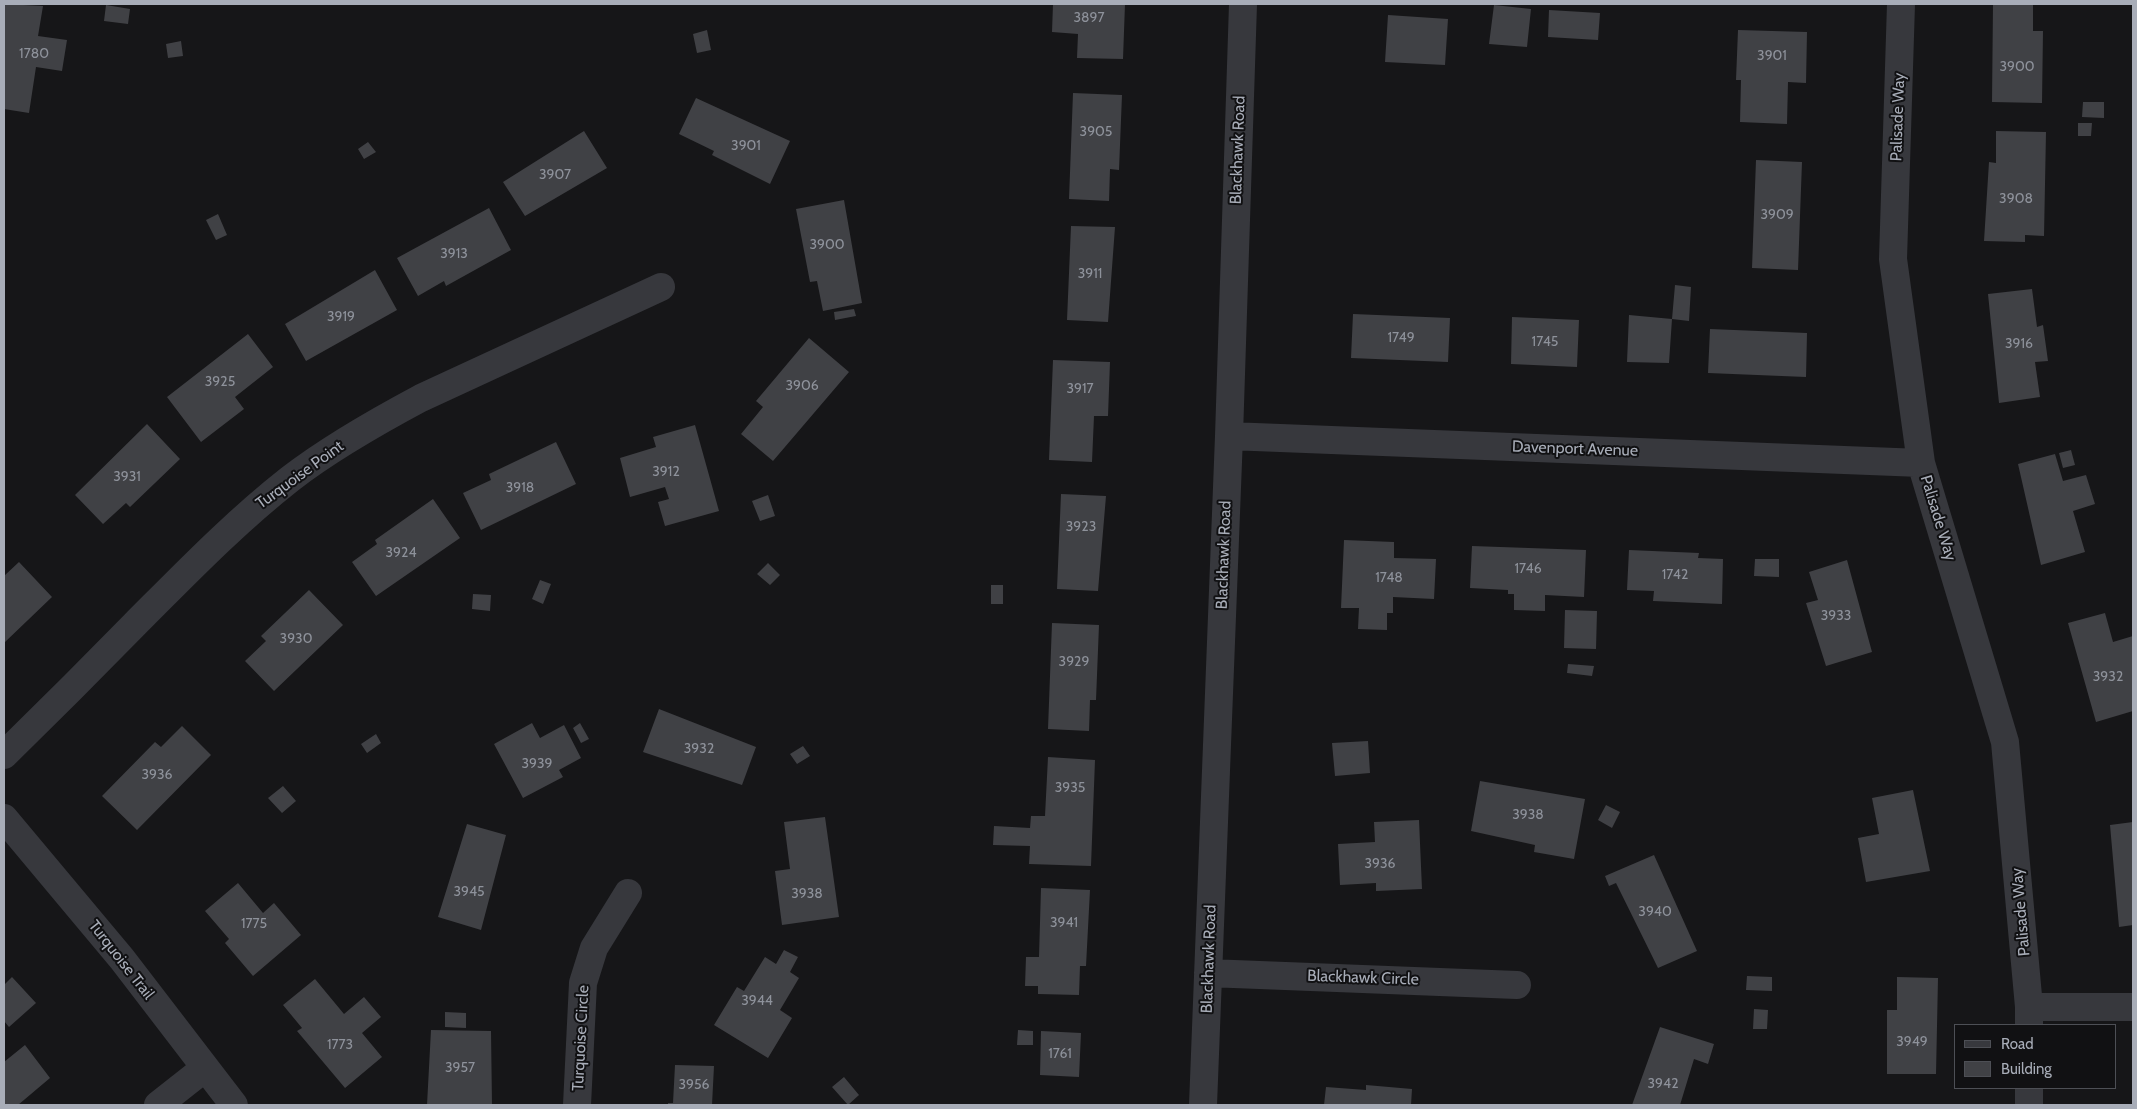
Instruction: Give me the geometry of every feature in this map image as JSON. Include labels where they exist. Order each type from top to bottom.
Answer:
[{"type":"street","name":"Blackhawk Road","points":[[1203,1105],[1229,436],[1243,4]]},
{"type":"street","name":"Palisade Way","points":[[1901,4],[1894,259],[1921,463],[2005,742],[2029,1016]]},
{"type":"street","name":"Turquoise Point","points":[[4,755],[219,540],[290,479],[387,416],[661,287]]},
{"type":"street","name":"Davenport Avenue","points":[[1229,436],[1921,463]]},
{"type":"street","name":"Turquoise Trail","points":[[4,818],[122,959],[234,1105]]},
{"type":"street","name":"Turquoise Circle","points":[[577,1105],[583,983],[594,948],[628,893]]},
{"type":"street","name":"Blackhawk Circle","points":[[1208,973],[1517,984]]},
{"type":"street","points":[[2029,1016],[2133,1007]]},
{"type":"street","points":[[158,1105],[205,1068]]},
{"type":"street","points":[[2029,1089],[2029,1105]]},
{"type":"building","points":[[4,4],[43,6],[38,36],[67,40],[62,71],[36,67],[29,113],[4,109]]},
{"type":"building","points":[[1053,4],[1125,4],[1123,59],[1077,58],[1078,34],[1052,32]]},
{"type":"building","points":[[1993,4],[2033,4],[2033,31],[2043,31],[2042,103],[1992,102]]},
{"type":"building","points":[[106,5],[130,9],[128,24],[104,21]]},
{"type":"building","points":[[1494,5],[1531,9],[1527,47],[1489,44]]},
{"type":"building","points":[[1549,10],[1600,13],[1598,40],[1548,37]]},
{"type":"building","points":[[1388,15],[1448,19],[1445,65],[1385,62]]},
{"type":"building","points":[[707,30],[711,50],[697,53],[693,34]]},
{"type":"building","points":[[1738,30],[1807,32],[1806,83],[1788,82],[1787,124],[1740,122],[1741,80],[1736,80]]},
{"type":"building","points":[[181,41],[183,56],[168,58],[166,44]]},
{"type":"building","points":[[1073,93],[1122,95],[1119,170],[1110,169],[1109,201],[1069,199]]},
{"type":"building","points":[[696,98],[790,141],[770,184],[712,155],[714,151],[679,134]]},
{"type":"building","points":[[2083,102],[2104,102],[2104,118],[2082,117]]},
{"type":"building","points":[[2078,123],[2092,123],[2091,136],[2078,136]]},
{"type":"building","points":[[584,131],[607,168],[525,216],[503,182]]},
{"type":"building","points":[[1996,131],[2046,132],[2044,236],[2025,235],[2025,242],[1984,241],[1989,162],[1996,163]]},
{"type":"building","points":[[368,142],[376,152],[364,159],[358,149]]},
{"type":"building","points":[[1756,160],[1802,162],[1798,270],[1752,268]]},
{"type":"building","points":[[844,200],[862,303],[823,311],[817,281],[810,282],[796,209]]},
{"type":"building","points":[[489,208],[511,250],[446,286],[444,281],[418,296],[397,258]]},
{"type":"building","points":[[218,214],[227,235],[216,240],[206,220]]},
{"type":"building","points":[[1071,226],[1115,227],[1108,322],[1067,320]]},
{"type":"building","points":[[375,270],[397,310],[306,361],[285,324]]},
{"type":"building","points":[[1675,285],[1691,287],[1689,321],[1672,319]]},
{"type":"building","points":[[2032,289],[2037,327],[2043,325],[2048,361],[2035,362],[2040,397],[1999,403],[1988,294]]},
{"type":"building","points":[[854,309],[856,316],[835,320],[834,312]]},
{"type":"building","points":[[1353,314],[1450,318],[1448,362],[1351,358]]},
{"type":"building","points":[[1629,315],[1672,319],[1669,363],[1627,362]]},
{"type":"building","points":[[1512,317],[1579,320],[1577,367],[1511,364]]},
{"type":"building","points":[[1710,329],[1807,333],[1806,377],[1708,373]]},
{"type":"building","points":[[248,334],[273,367],[235,397],[244,409],[201,442],[167,397]]},
{"type":"building","points":[[809,338],[849,372],[773,461],[741,434],[763,407],[756,401]]},
{"type":"building","points":[[1053,360],[1110,362],[1108,416],[1094,416],[1092,462],[1049,460]]},
{"type":"building","points":[[147,424],[180,459],[130,507],[126,503],[103,524],[75,495]]},
{"type":"building","points":[[695,425],[719,511],[665,526],[658,502],[669,499],[665,487],[630,497],[620,458],[656,447],[653,437]]},
{"type":"building","points":[[556,442],[576,484],[481,530],[463,493],[491,480],[489,474]]},
{"type":"building","points":[[2071,450],[2075,465],[2063,468],[2059,453]]},
{"type":"building","points":[[2055,454],[2063,481],[2086,475],[2095,504],[2073,511],[2085,552],[2041,565],[2018,464]]},
{"type":"building","points":[[1061,494],[1106,496],[1098,591],[1057,589]]},
{"type":"building","points":[[768,495],[775,516],[760,521],[752,501]]},
{"type":"building","points":[[433,499],[460,538],[376,596],[352,562],[377,544],[375,540]]},
{"type":"building","points":[[1344,540],[1394,542],[1394,558],[1436,559],[1434,599],[1393,597],[1393,613],[1387,613],[1387,630],[1358,629],[1359,608],[1341,608]]},
{"type":"building","points":[[1472,546],[1586,550],[1584,597],[1545,595],[1545,611],[1514,610],[1514,594],[1508,594],[1508,590],[1470,588]]},
{"type":"building","points":[[1629,550],[1699,553],[1698,558],[1723,559],[1722,604],[1653,601],[1654,591],[1627,590]]},
{"type":"building","points":[[1755,559],[1779,559],[1779,577],[1754,576]]},
{"type":"building","points":[[1847,560],[1872,652],[1826,666],[1806,603],[1818,600],[1809,572]]},
{"type":"building","points":[[19,562],[52,597],[4,643],[4,576]]},
{"type":"building","points":[[768,563],[780,575],[770,585],[757,574]]},
{"type":"building","points":[[540,580],[551,584],[543,604],[532,599]]},
{"type":"building","points":[[991,585],[1003,585],[1003,604],[991,604]]},
{"type":"building","points":[[309,590],[343,625],[274,691],[245,661],[266,641],[261,636]]},
{"type":"building","points":[[473,594],[491,595],[490,611],[472,609]]},
{"type":"building","points":[[1565,610],[1597,611],[1596,649],[1564,648]]},
{"type":"building","points":[[2105,613],[2113,642],[2133,636],[2133,711],[2096,722],[2068,623]]},
{"type":"building","points":[[1052,623],[1099,625],[1096,700],[1090,700],[1089,731],[1048,729]]},
{"type":"building","points":[[1568,664],[1594,666],[1592,676],[1567,673]]},
{"type":"building","points":[[659,709],[756,747],[742,785],[643,752]]},
{"type":"building","points":[[532,723],[540,738],[564,725],[581,758],[559,770],[563,777],[523,798],[494,744]]},
{"type":"building","points":[[580,723],[589,739],[581,743],[573,728]]},
{"type":"building","points":[[182,726],[211,755],[137,830],[102,796],[155,742],[161,747]]},
{"type":"building","points":[[376,734],[381,743],[367,753],[361,744]]},
{"type":"building","points":[[1368,741],[1370,773],[1335,776],[1332,743]]},
{"type":"building","points":[[803,746],[810,756],[797,764],[790,754]]},
{"type":"building","points":[[1048,757],[1095,760],[1091,866],[1029,864],[1030,846],[993,845],[994,826],[1030,828],[1031,816],[1045,816]]},
{"type":"building","points":[[1480,781],[1585,799],[1574,859],[1534,852],[1535,845],[1471,831]]},
{"type":"building","points":[[283,786],[296,801],[282,813],[268,798]]},
{"type":"building","points":[[1913,790],[1930,871],[1866,882],[1858,838],[1879,834],[1872,798]]},
{"type":"building","points":[[1606,805],[1620,812],[1612,828],[1598,820]]},
{"type":"building","points":[[825,817],[839,917],[782,925],[775,871],[790,869],[784,822]]},
{"type":"building","points":[[1419,820],[1422,889],[1376,891],[1376,883],[1340,885],[1338,844],[1375,842],[1374,822]]},
{"type":"building","points":[[2133,822],[2133,925],[2119,927],[2110,825]]},
{"type":"building","points":[[467,824],[506,835],[481,930],[438,917]]},
{"type":"building","points":[[1654,855],[1697,951],[1658,968],[1616,883],[1609,886],[1605,876]]},
{"type":"building","points":[[238,883],[263,913],[274,903],[301,935],[253,976],[225,943],[229,939],[205,911]]},
{"type":"building","points":[[1041,888],[1090,890],[1086,966],[1080,966],[1079,995],[1038,994],[1038,986],[1025,986],[1026,957],[1039,957]]},
{"type":"building","points":[[784,950],[798,957],[790,972],[799,978],[780,1010],[792,1018],[768,1058],[714,1025],[737,987],[744,991],[765,957],[776,964]]},
{"type":"building","points":[[1747,976],[1772,977],[1772,991],[1746,990]]},
{"type":"building","points":[[12,977],[36,1003],[9,1027],[4,1021],[4,985]]},
{"type":"building","points":[[1897,977],[1938,978],[1936,1074],[1887,1074],[1887,1010],[1897,1010]]},
{"type":"building","points":[[315,979],[344,1014],[364,997],[381,1017],[362,1033],[382,1057],[345,1088],[297,1031],[302,1028],[283,1005]]},
{"type":"building","points":[[1754,1009],[1768,1010],[1767,1029],[1753,1029]]},
{"type":"building","points":[[445,1012],[466,1013],[466,1028],[445,1027]]},
{"type":"building","points":[[1660,1027],[1714,1044],[1708,1064],[1694,1059],[1680,1105],[1632,1105]]},
{"type":"building","points":[[431,1030],[491,1031],[492,1105],[427,1105]]},
{"type":"building","points":[[1018,1030],[1033,1031],[1033,1045],[1017,1045]]},
{"type":"building","points":[[1041,1031],[1081,1033],[1079,1077],[1040,1075]]},
{"type":"building","points":[[25,1045],[50,1078],[18,1105],[4,1105],[4,1062]]},
{"type":"building","points":[[675,1065],[714,1066],[712,1105],[668,1105],[668,1103],[673,1103]]},
{"type":"building","points":[[844,1077],[859,1095],[848,1105],[832,1087]]},
{"type":"building","points":[[1366,1085],[1412,1089],[1411,1105],[1324,1105],[1326,1087],[1366,1090]]}]
